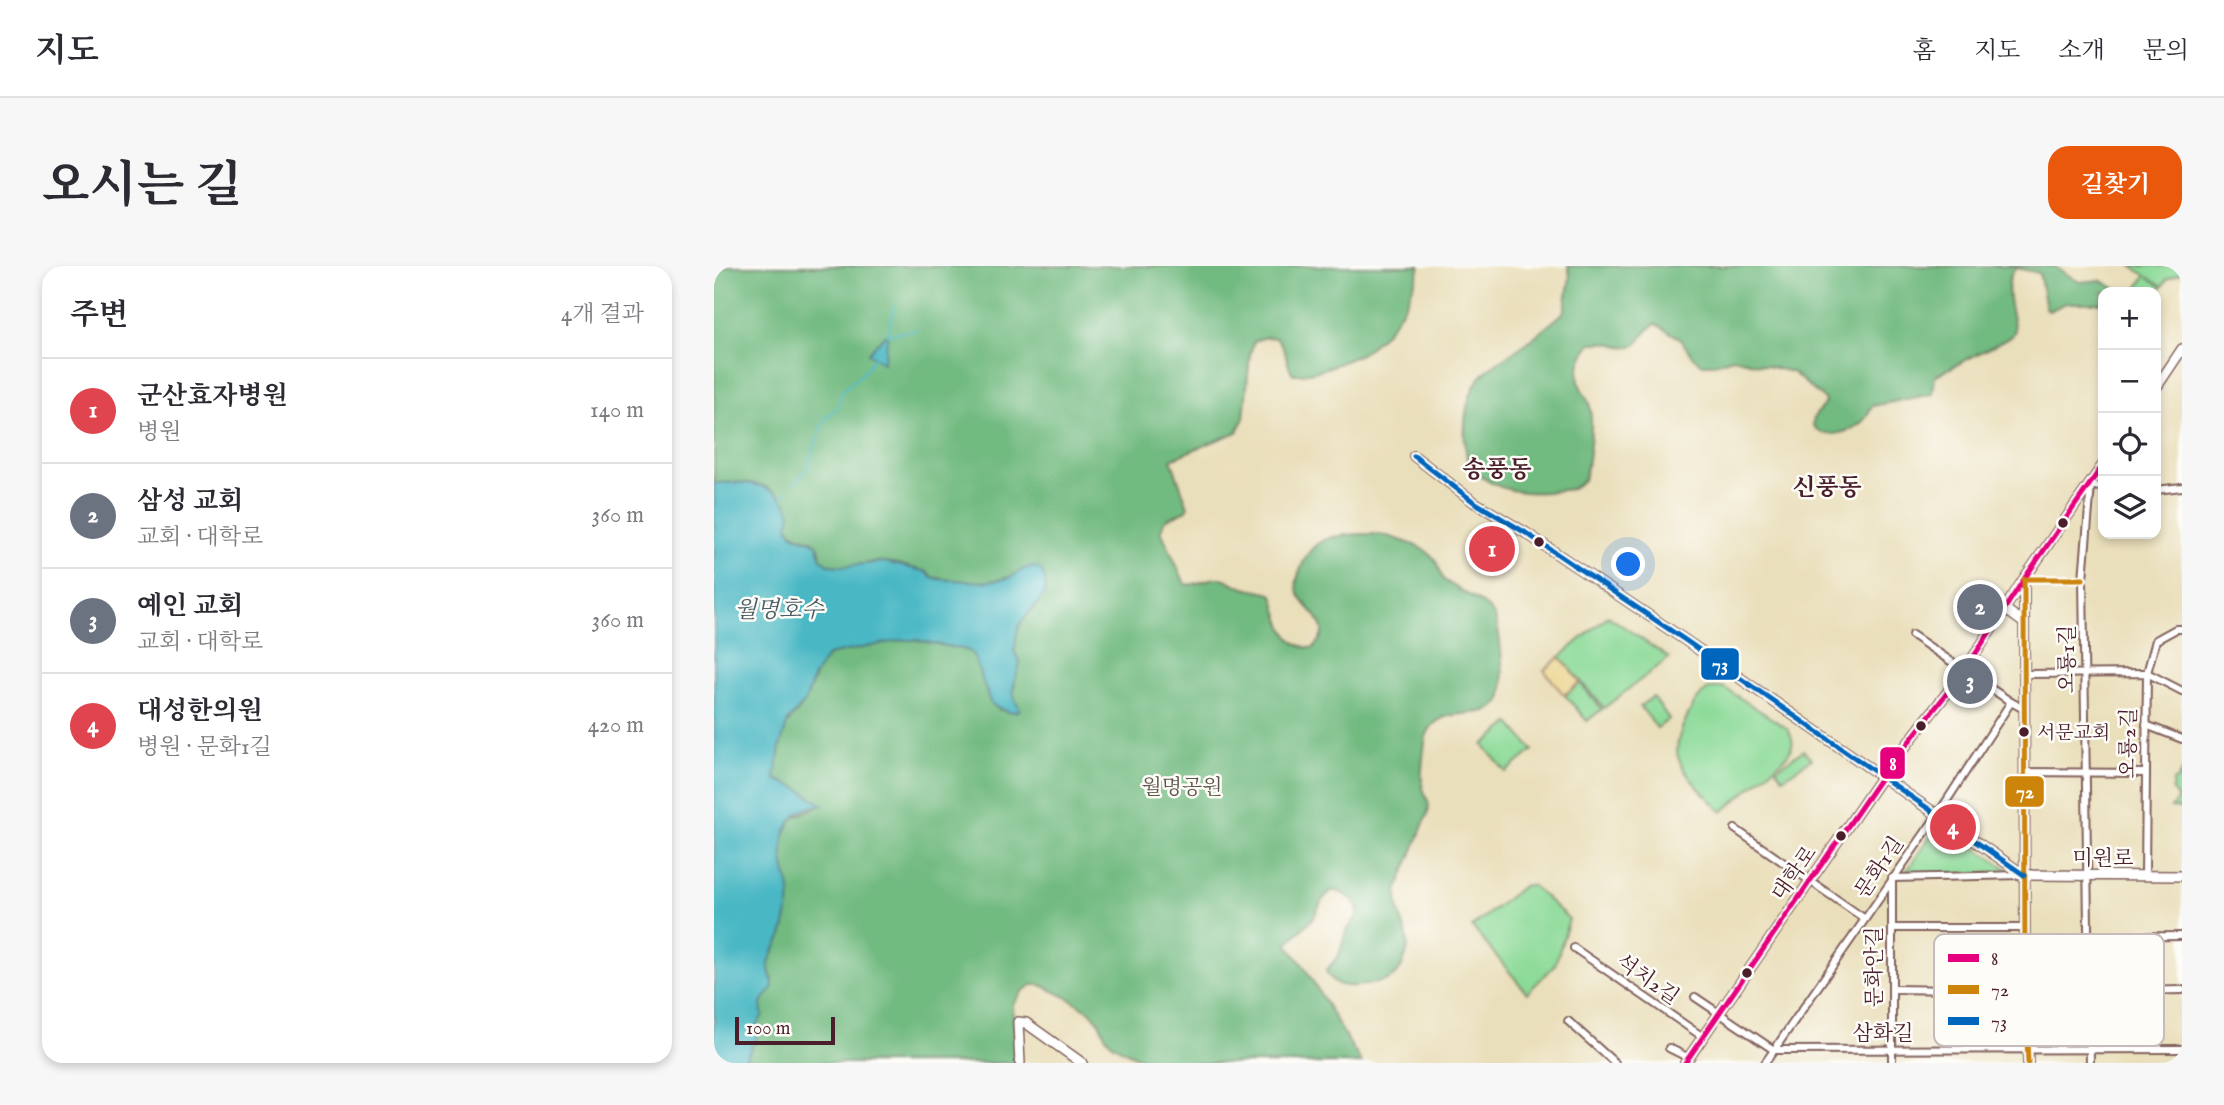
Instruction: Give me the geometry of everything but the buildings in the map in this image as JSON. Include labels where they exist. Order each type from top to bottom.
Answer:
[{"type":"street","points":[[2161,380],[2182,349]]},
{"type":"street","points":[[1414,456],[1474,502],[1520,529],[1594,579],[1883,775],[2024,875]]},
{"type":"street","name":"대학로","points":[[1687,1060],[1883,775],[1965,670],[2024,579],[2098,474]]},
{"type":"street","points":[[2091,485],[2098,487]]},
{"type":"street","name":"오룡1길","points":[[2088,934],[2083,579],[2091,485]]},
{"type":"street","points":[[2161,489],[2182,487]]},
{"type":"street","points":[[2024,934],[2024,579],[2083,579]]},
{"type":"street","points":[[2001,614],[2009,612],[2024,623]]},
{"type":"street","name":"오룡2길","points":[[2145,875],[2147,673],[2156,640],[2176,629],[2182,629]]},
{"type":"street","points":[[1912,635],[2024,709]]},
{"type":"street","points":[[2025,674],[2147,673],[2182,691]]},
{"type":"street","name":"문화1길","points":[[1765,1063],[1938,814],[2011,702]]},
{"type":"street","points":[[2146,725],[2182,739]]},
{"type":"street","points":[[2024,772],[2145,773]]},
{"type":"street","points":[[1735,829],[1865,919]]},
{"type":"street","points":[[1892,878],[2024,875]]},
{"type":"street","name":"미원로","points":[[2024,875],[2182,876]]},
{"type":"street","name":"문화안길","points":[[1892,878],[1892,1063]]},
{"type":"street","points":[[1892,928],[2024,928]]},
{"type":"street","points":[[2164,936],[2182,936]]},
{"type":"street","name":"석치2길","points":[[1574,948],[1703,1037]]},
{"type":"street","points":[[1892,989],[1934,989]]},
{"type":"street","points":[[2164,990],[2182,990]]},
{"type":"street","points":[[1695,997],[1774,1050]]},
{"type":"street","points":[[1567,1021],[1615,1063]]},
{"type":"street","points":[[1020,1063],[1018,1022],[1026,1023],[1082,1063]]},
{"type":"street","points":[[2028,1046],[2028,1063]]},
{"type":"street","name":"오룡1길","points":[[2089,1046],[2090,1063]]},
{"type":"street","points":[[1669,1048],[1687,1060]]},
{"type":"street","name":"삼화길","points":[[1774,1050],[2182,1049]]},
{"type":"green space","name":"월명공원","points":[[714,266],[1420,266],[1412,291],[1393,324],[1365,351],[1354,357],[1314,372],[1293,374],[1277,338],[1266,337],[1254,341],[1250,354],[1244,418],[1237,432],[1171,459],[1188,507],[1187,510],[1165,520],[1161,531],[1185,584],[1221,578],[1243,588],[1273,595],[1284,630],[1295,643],[1303,647],[1313,648],[1321,637],[1322,629],[1299,594],[1298,575],[1317,544],[1342,535],[1382,535],[1422,549],[1436,561],[1444,580],[1484,605],[1496,620],[1503,670],[1500,701],[1487,711],[1441,719],[1427,734],[1422,778],[1429,808],[1398,888],[1398,907],[1408,944],[1398,972],[1389,979],[1357,986],[1341,985],[1330,977],[1326,971],[1339,955],[1346,932],[1358,915],[1357,906],[1352,899],[1338,891],[1331,891],[1322,900],[1314,917],[1288,943],[1362,1063],[1145,1061],[1113,1045],[1091,1012],[1041,985],[1032,985],[1023,991],[1013,1004],[1015,1063],[743,1063],[757,1037],[756,1027],[762,1001],[773,980],[769,972],[769,962],[784,929],[790,891],[783,863],[783,836],[794,817],[822,805],[798,788],[775,780],[784,730],[804,703],[819,667],[835,652],[901,640],[917,640],[967,650],[973,654],[990,702],[998,709],[1009,712],[1014,686],[1016,634],[1025,618],[1039,603],[1045,580],[1031,567],[1010,577],[978,582],[932,577],[928,572],[890,563],[852,566],[828,564],[821,559],[820,548],[816,543],[790,530],[787,524],[790,517],[786,506],[773,491],[749,483],[714,483]]},
{"type":"green space","points":[[1568,266],[2054,266],[2079,282],[2101,280],[2113,287],[2098,287],[2098,303],[2066,303],[2049,311],[2046,308],[2039,273],[2016,268],[2008,289],[2015,330],[2012,336],[1935,376],[1933,394],[1872,406],[1863,421],[1852,429],[1837,434],[1823,433],[1813,425],[1814,417],[1825,403],[1824,399],[1792,372],[1733,358],[1714,364],[1703,364],[1694,358],[1679,338],[1656,324],[1633,346],[1591,343],[1578,370],[1579,382],[1589,403],[1591,421],[1584,479],[1571,489],[1545,492],[1502,488],[1483,478],[1470,464],[1465,443],[1465,419],[1470,397],[1489,368],[1525,344],[1562,314],[1570,276]]},
{"type":"green space","points":[[2132,266],[2182,266],[2182,272],[2167,279],[2163,286],[2148,277],[2161,288],[2138,287],[2146,276]]},
{"type":"green space","points":[[1608,616],[1669,658],[1604,708],[1560,657]]},
{"type":"green space","points":[[1580,683],[1602,709],[1587,721],[1565,695]]},
{"type":"green space","points":[[1723,687],[1788,729],[1792,737],[1792,748],[1784,759],[1722,812],[1685,771],[1677,750],[1685,720],[1696,702],[1707,690]]},
{"type":"green space","points":[[1653,697],[1669,719],[1657,728],[1640,706]]},
{"type":"green space","points":[[1510,723],[1533,750],[1506,772],[1483,745]]},
{"type":"green space","points":[[1804,750],[1811,759],[1783,778],[1776,769]]},
{"type":"green space","points":[[2182,771],[2182,808],[2171,808],[2178,799],[2172,790],[2173,781],[2177,780]]},
{"type":"green space","points":[[1939,823],[2010,871],[2011,873],[1905,874]]},
{"type":"green space","points":[[1527,885],[1533,886],[1569,919],[1555,965],[1527,993],[1472,927]]},
{"type":"sand","points":[[1560,657],[1580,682],[1564,695],[1544,670]]},
{"type":"water","points":[[888,335],[883,363],[868,353]]},
{"type":"water","name":"월명호수","points":[[714,483],[753,484],[779,495],[791,512],[788,526],[790,530],[797,537],[817,544],[821,559],[830,565],[884,562],[924,571],[938,579],[983,582],[1009,578],[1026,568],[1036,567],[1042,571],[1046,588],[1040,601],[1025,617],[1017,631],[1014,651],[1020,662],[1013,691],[1020,709],[1018,711],[1009,712],[990,702],[973,654],[967,650],[917,640],[901,640],[828,655],[814,676],[805,702],[788,721],[780,746],[775,779],[798,788],[823,805],[801,811],[788,825],[785,834],[783,854],[790,892],[788,914],[770,961],[769,971],[773,986],[762,1002],[763,1015],[756,1026],[757,1037],[743,1063],[714,1063]]},
{"type":"waterway","points":[[888,335],[895,304]]},
{"type":"waterway","points":[[889,334],[918,330]]},
{"type":"waterway","points":[[795,483],[807,469],[820,430],[826,418],[838,407],[842,391],[863,373],[874,357]]},
{"type":"waterway","points":[[782,498],[788,491]]},
{"type":"transit line","name":"73","points":[[1414,456],[1474,502],[1526,533],[1685,640],[2024,875]]},
{"type":"transit line","name":"8","points":[[1685,1063],[1883,775],[1965,670],[2098,472]]},
{"type":"transit line","name":"72","points":[[2025,934],[2024,579],[2083,579]]},
{"type":"transit line","name":"72","points":[[2027,1046],[2028,1063]]},
{"type":"place","name":"군산효자병원","points":[[1492,549]]},
{"type":"place","name":"삼성 교회","points":[[1980,607]]},
{"type":"place","name":"예인 교회","points":[[1970,681]]},
{"type":"place","name":"서문교회","points":[[2024,732]]},
{"type":"place","name":"대성한의원","points":[[1953,827]]},
{"type":"district","name":"송풍동","points":[[1497,469]]},
{"type":"district","name":"신풍동","points":[[1827,487]]}]
